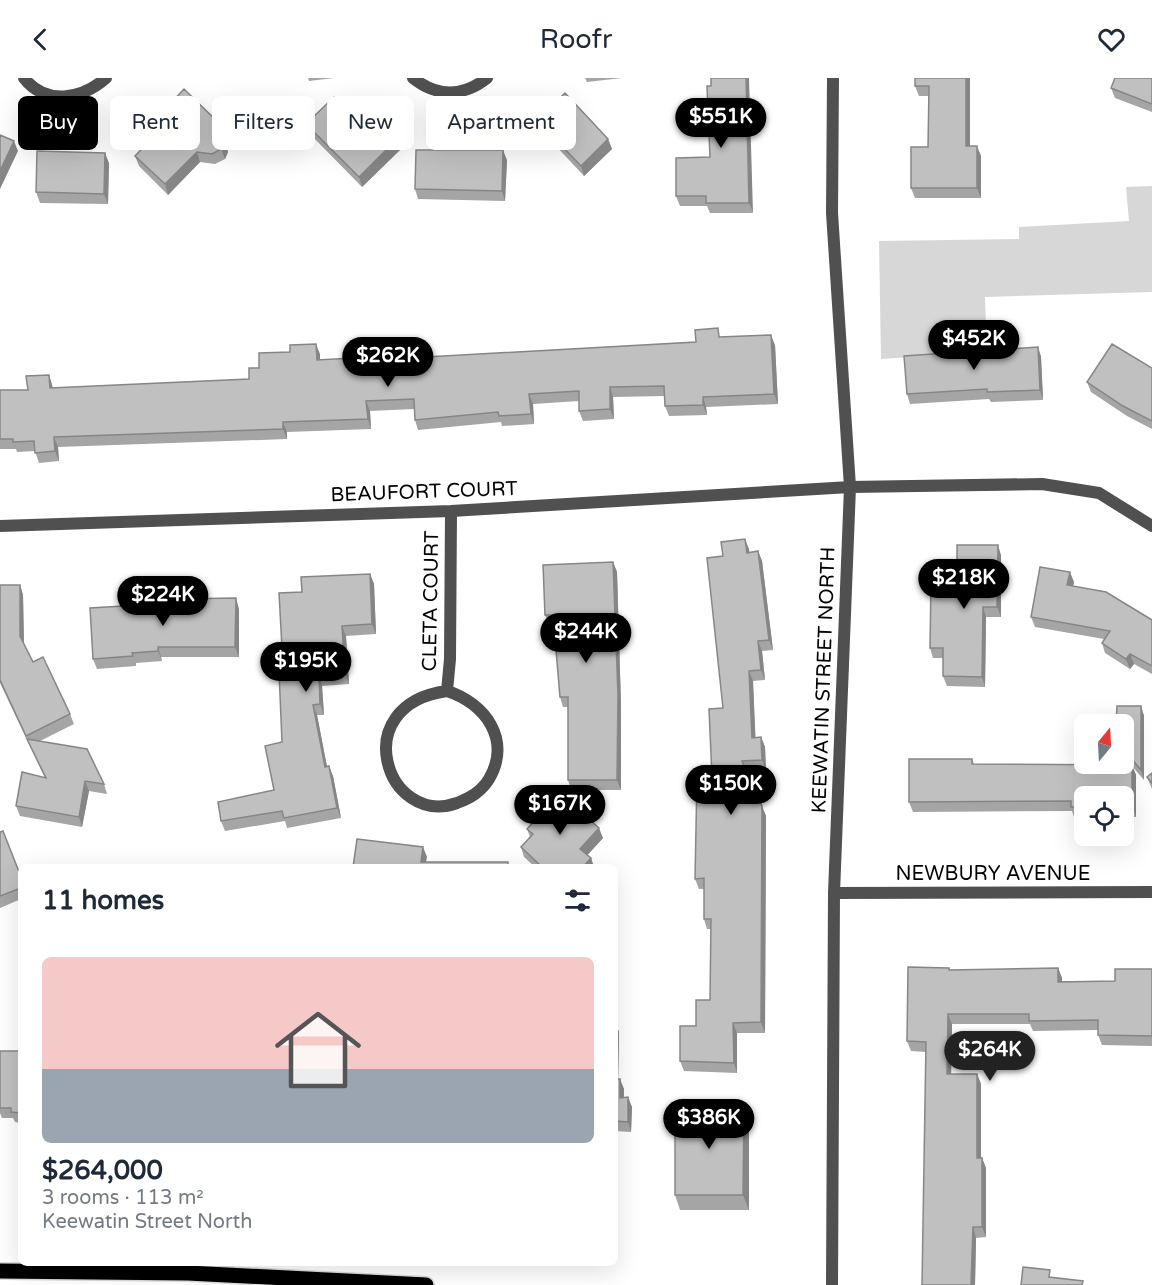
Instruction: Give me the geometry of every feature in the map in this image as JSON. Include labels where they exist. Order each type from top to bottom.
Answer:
[{"type":"main road","points":[[0,1271],[188,1273],[426,1285]]},
{"type":"street","points":[[24,78],[43,93],[59,98],[76,96],[93,90],[106,78]]},
{"type":"street","points":[[413,78],[424,87],[441,93],[459,93],[476,87],[487,78]]},
{"type":"street","name":"KEEWATIN STREET NORTH","points":[[832,1285],[834,893],[850,487],[832,213],[833,78]]},
{"type":"street","name":"BEAUFORT COURT","points":[[0,526],[451,511],[850,487],[1042,484],[1099,493],[1152,526]]},
{"type":"street","name":"CLETA COURT","points":[[447,691],[450,659],[451,511]]},
{"type":"street","name":"CLETA COURT","points":[[447,691],[471,702],[486,714],[495,731],[498,750],[495,770],[470,799],[452,805],[432,806],[414,799],[400,788],[390,774],[386,757],[386,739],[392,723],[402,709],[417,699],[447,691]]},
{"type":"street","name":"NEWBURY AVENUE","points":[[834,893],[1152,892]]},
{"type":"shaded area","points":[[1152,186],[1152,292],[985,297],[987,352],[881,359],[879,241],[1019,239],[1019,227],[1129,221],[1126,187]]},
{"type":"building","points":[[711,78],[746,78],[749,203],[706,203],[706,196],[676,196],[676,158],[710,157],[707,86],[711,86]]},
{"type":"building","points":[[915,78],[966,78],[966,146],[977,146],[977,188],[911,188],[911,147],[928,147],[929,86],[915,86]]},
{"type":"building","points":[[1115,78],[1152,78],[1152,104],[1111,88]]},
{"type":"building","points":[[184,89],[191,96],[177,96]]},
{"type":"building","points":[[327,104],[327,145],[315,133],[315,115]]},
{"type":"building","points":[[200,105],[212,116],[212,150],[219,150],[212,154],[197,152],[165,184],[135,156],[141,150],[200,150]]},
{"type":"building","points":[[576,105],[608,139],[581,166],[566,150],[576,150]]},
{"type":"building","points":[[0,135],[14,141],[0,171]]},
{"type":"building","points":[[332,150],[386,150],[359,177]]},
{"type":"building","points":[[416,150],[503,150],[502,191],[415,189]]},
{"type":"building","points":[[37,151],[105,153],[104,194],[36,192]]},
{"type":"building","points":[[718,328],[719,337],[771,335],[774,394],[703,397],[703,405],[665,406],[664,386],[610,387],[610,409],[579,411],[579,391],[529,394],[531,414],[499,416],[498,412],[415,420],[414,399],[366,401],[368,419],[283,422],[283,429],[54,437],[55,451],[35,453],[34,441],[13,442],[13,439],[0,439],[0,390],[28,390],[26,376],[49,375],[50,388],[249,379],[249,368],[259,368],[259,353],[290,352],[290,345],[316,344],[317,360],[390,356],[390,359],[696,342],[695,330]]},
{"type":"building","points":[[1112,344],[1152,368],[1152,421],[1123,406],[1087,382]]},
{"type":"building","points":[[1038,347],[1040,390],[987,392],[987,389],[907,394],[904,356]]},
{"type":"building","points":[[745,539],[747,553],[758,551],[769,640],[758,641],[761,670],[749,671],[752,738],[761,737],[762,760],[742,761],[762,806],[761,1022],[733,1023],[734,1063],[680,1061],[680,1026],[696,1026],[696,1000],[710,1000],[711,919],[704,919],[704,878],[695,879],[697,777],[712,777],[709,709],[723,708],[707,558],[723,556],[721,542]]},
{"type":"building","points":[[957,545],[998,545],[997,607],[983,607],[982,677],[943,676],[943,648],[930,648],[931,582],[957,582]]},
{"type":"building","points":[[613,562],[618,695],[617,780],[568,780],[568,697],[560,697],[553,615],[545,615],[543,565]]},
{"type":"building","points":[[1040,567],[1070,572],[1067,585],[1106,592],[1152,620],[1152,666],[1130,654],[1126,659],[1102,643],[1110,631],[1031,617]]},
{"type":"building","points":[[370,574],[372,624],[342,626],[345,674],[319,676],[320,704],[313,705],[325,767],[329,766],[337,808],[284,818],[282,811],[221,821],[218,802],[274,790],[265,746],[282,742],[278,648],[282,648],[279,593],[302,592],[301,577]]},
{"type":"building","points":[[0,585],[20,585],[20,636],[33,662],[43,657],[70,714],[26,736],[0,680]]},
{"type":"building","points":[[236,598],[235,647],[158,647],[158,651],[132,653],[133,656],[93,659],[90,608],[174,603],[174,599]]},
{"type":"building","points":[[1117,706],[1141,706],[1141,770],[1134,762],[1134,714],[1117,714]]},
{"type":"building","points":[[27,739],[87,749],[104,784],[85,781],[79,817],[16,806],[22,772],[46,778]]},
{"type":"building","points":[[909,759],[972,759],[972,764],[1074,765],[1074,774],[1132,774],[1132,786],[1074,786],[1074,807],[1071,807],[1071,801],[909,802]]},
{"type":"building","points":[[1152,773],[1152,783],[1147,777]]},
{"type":"building","points":[[560,793],[599,828],[580,849],[591,858],[586,864],[539,864],[521,847],[533,834],[527,829]]},
{"type":"building","points":[[3,831],[18,869],[18,889],[0,896],[0,832]]},
{"type":"building","points":[[357,839],[423,847],[421,862],[508,862],[508,864],[353,864]]},
{"type":"building","points":[[908,967],[949,968],[949,970],[1058,968],[1058,982],[1115,981],[1115,969],[1152,969],[1152,1036],[1098,1035],[1098,1020],[1029,1021],[1029,1014],[948,1014],[947,1074],[977,1074],[977,1158],[982,1158],[982,1227],[973,1227],[971,1285],[922,1285],[926,1042],[907,1041]]},
{"type":"building","points":[[0,1051],[18,1051],[18,1113],[11,1112],[11,1108],[0,1108]]},
{"type":"building","points":[[618,1079],[620,1079],[620,1098],[628,1097],[628,1122],[618,1121]]},
{"type":"building","points":[[675,1105],[744,1105],[743,1195],[675,1195]]},
{"type":"building","points":[[1023,1267],[1050,1270],[1049,1277],[1083,1281],[1082,1285],[1021,1285]]}]
